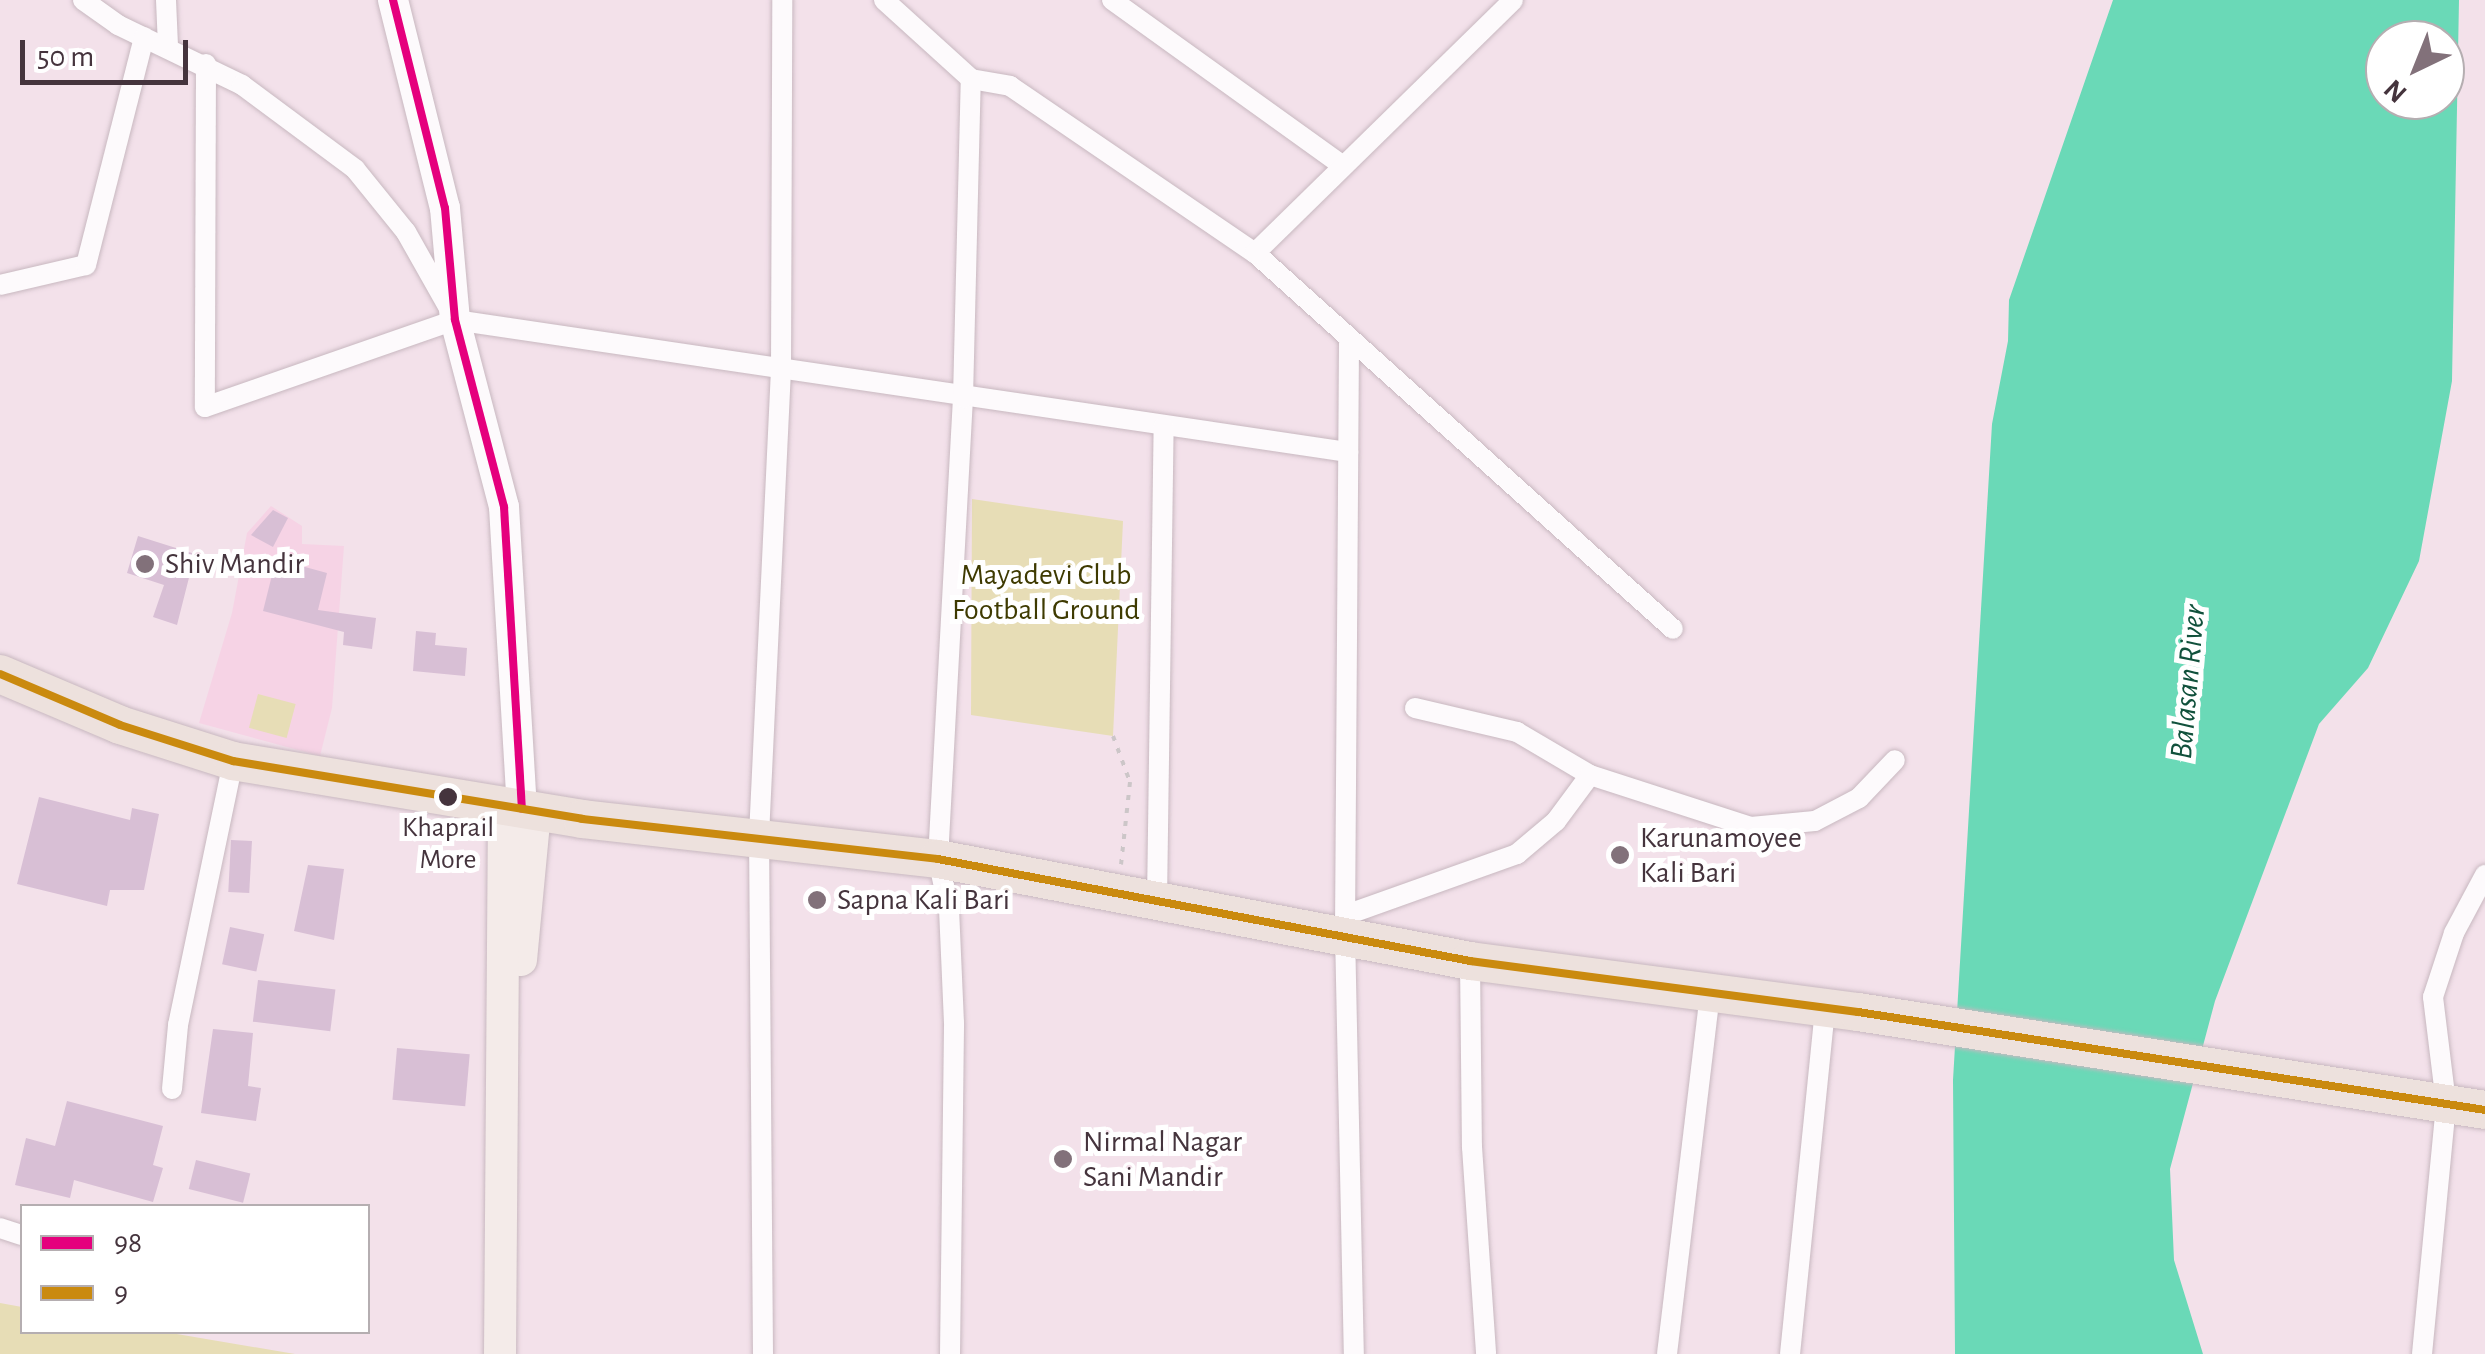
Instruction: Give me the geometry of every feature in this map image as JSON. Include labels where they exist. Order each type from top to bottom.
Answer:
[{"type":"highway","points":[[0,650],[103,695],[324,775]]},
{"type":"highway","points":[[0,674],[120,725],[233,762],[582,819],[938,859],[1157,902],[1346,924],[1470,961],[1841,1010],[2485,1110]]},
{"type":"main road","points":[[502,1108],[533,865],[520,808]]},
{"type":"main road","points":[[500,1351],[502,1108],[520,808]]},
{"type":"main road","points":[[533,865],[548,841],[582,819]]},
{"type":"street","points":[[83,0],[144,37],[206,64],[355,169],[406,232],[455,320]]},
{"type":"street","points":[[166,0],[168,45]]},
{"type":"street","points":[[393,0],[445,208],[455,320],[504,507],[520,808]]},
{"type":"street","points":[[763,1354],[759,836],[780,373],[782,0]]},
{"type":"street","points":[[884,0],[971,79],[1010,86],[1254,253],[1348,343],[1673,629]]},
{"type":"street","points":[[1112,0],[1343,166]]},
{"type":"street","points":[[1254,253],[1502,3]]},
{"type":"street","points":[[0,285],[86,265],[144,37]]},
{"type":"street","points":[[206,64],[205,408],[455,320],[780,373],[1348,452]]},
{"type":"street","points":[[950,1354],[954,1024],[948,910],[938,859],[963,398],[971,79]]},
{"type":"street","points":[[1348,343],[1346,924],[1354,1354]]},
{"type":"street","points":[[1157,902],[1164,426]]},
{"type":"street","points":[[1415,708],[1517,732],[1590,775],[1751,828],[1816,821],[1859,798],[1896,760]]},
{"type":"street","points":[[172,1090],[178,1026],[233,762]]},
{"type":"street","points":[[1346,924],[1517,854],[1556,821],[1590,775]]},
{"type":"street","points":[[2422,1354],[2446,1103],[2433,997],[2454,933],[2485,875]]},
{"type":"street","points":[[1470,961],[1472,1148],[1486,1354]]},
{"type":"street","points":[[1667,1354],[1710,995]]},
{"type":"street","points":[[1790,1354],[1841,1010]]},
{"type":"path","points":[[1112,736],[1130,782],[1118,895]]},
{"type":"shaded area","points":[[271,506],[302,526],[302,544],[344,546],[332,708],[320,756],[199,723],[232,613],[247,533]]},
{"type":"green space","name":"Mayadevi Club Football Ground","points":[[972,499],[1123,521],[1113,736],[971,715]]},
{"type":"green space","points":[[258,694],[296,704],[287,738],[249,728]]},
{"type":"green space","points":[[0,1303],[20,1307],[20,1334],[177,1334],[295,1354],[0,1354]]},
{"type":"water","name":"Balasan River","points":[[2113,0],[2459,0],[2459,20],[2365,20],[2365,120],[2457,120],[2452,381],[2419,561],[2368,668],[2319,724],[2215,1001],[2170,1169],[2174,1260],[2203,1354],[1955,1354],[1953,1080],[1992,424],[2008,341],[2009,300]]},
{"type":"building","points":[[273,510],[288,518],[273,547],[251,535]]},
{"type":"building","points":[[138,536],[195,554],[177,625],[153,617],[164,585],[127,573]]},
{"type":"building","points":[[276,559],[327,573],[318,610],[376,618],[372,649],[343,645],[344,632],[263,611]]},
{"type":"building","points":[[416,631],[436,633],[435,645],[467,648],[465,676],[413,671]]},
{"type":"building","points":[[39,797],[130,820],[132,808],[159,814],[144,890],[110,890],[107,906],[17,884]]},
{"type":"building","points":[[231,840],[252,841],[249,893],[228,892]]},
{"type":"building","points":[[308,865],[344,869],[334,940],[294,931]]},
{"type":"building","points":[[230,927],[264,934],[256,971],[222,964]]},
{"type":"building","points":[[258,980],[335,990],[330,1031],[253,1022]]},
{"type":"building","points":[[213,1029],[253,1033],[248,1086],[261,1088],[256,1121],[201,1113]]},
{"type":"building","points":[[397,1048],[470,1054],[465,1106],[392,1100]]},
{"type":"building","points":[[67,1101],[163,1126],[153,1165],[163,1168],[153,1202],[74,1180],[70,1198],[15,1185],[26,1138],[55,1146]]},
{"type":"building","points":[[196,1160],[250,1174],[243,1203],[189,1189]]},
{"type":"transit line","name":"98","points":[[393,0],[445,208],[455,320],[504,507],[522,808]]},
{"type":"transit line","name":"9","points":[[0,674],[120,725],[233,761],[582,819],[938,859],[1470,961],[1858,1012],[2485,1110]]},
{"type":"place","name":"Shiv Mandir","points":[[145,564]]},
{"type":"place","name":"Khaprail More","points":[[448,797]]},
{"type":"place","name":"Karunamoyee Kali Bari","points":[[1620,855]]},
{"type":"place","name":"Sapna Kali Bari","points":[[817,900]]},
{"type":"place","name":"Nirmal Nagar Sani Mandir","points":[[1063,1159]]}]
